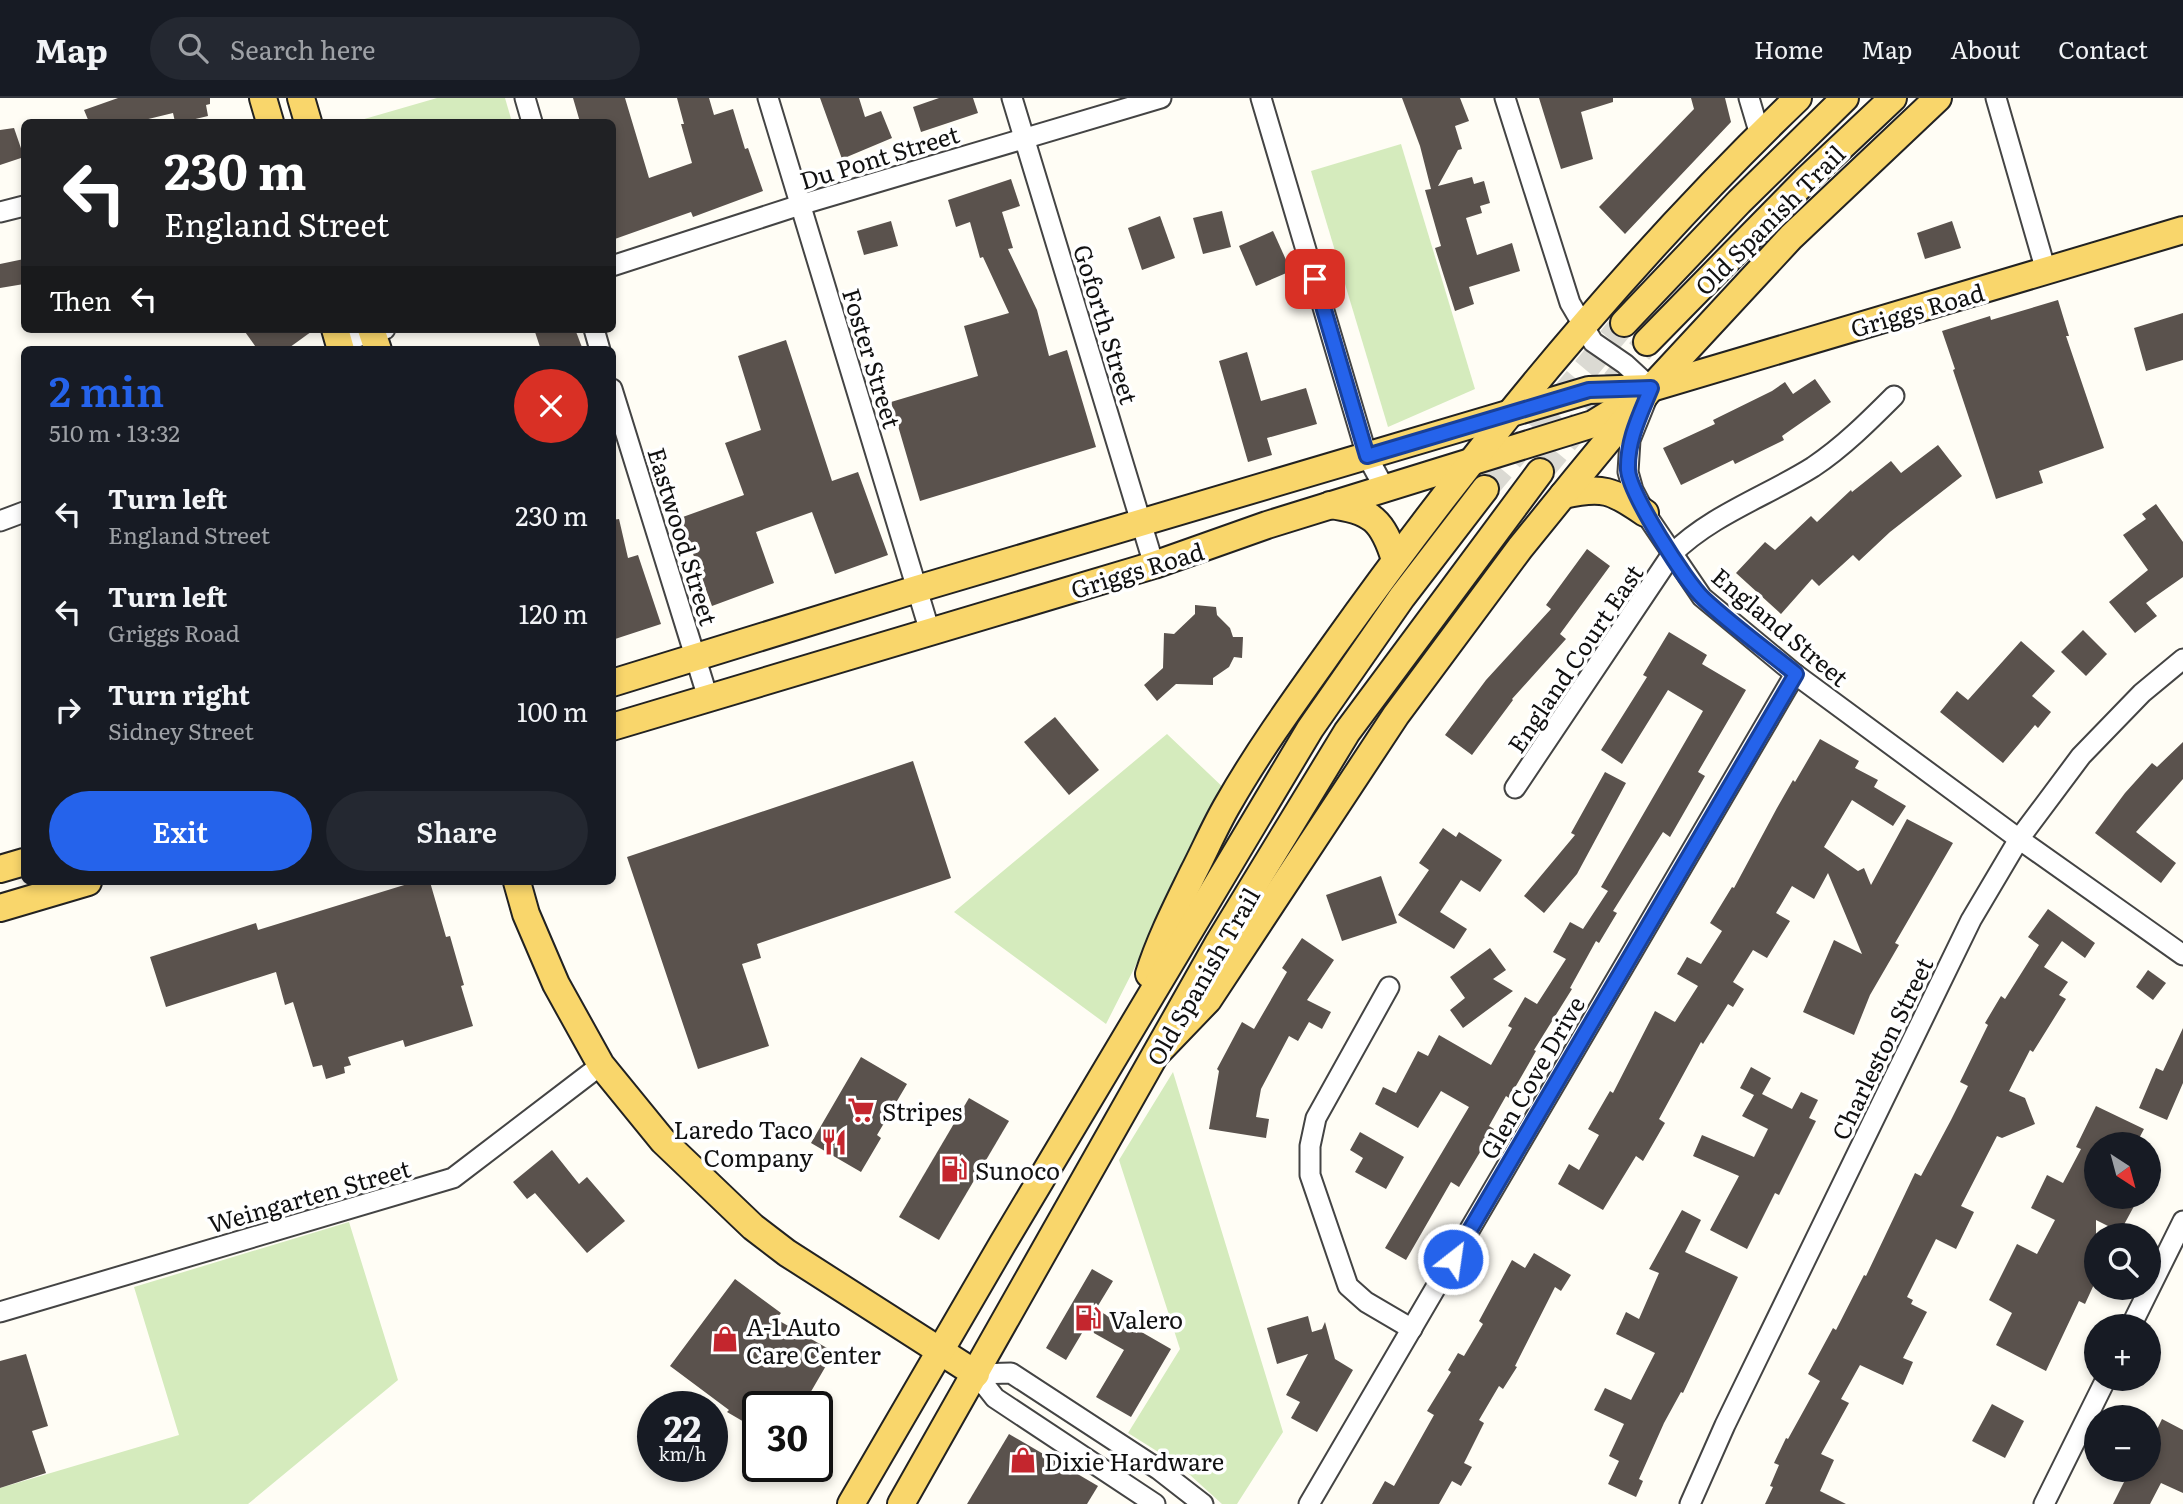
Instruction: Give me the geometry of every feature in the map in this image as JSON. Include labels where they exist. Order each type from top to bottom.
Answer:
[{"type":"main road","points":[[263,98],[269,119]]},
{"type":"main road","points":[[301,98],[307,119]]},
{"type":"main road","points":[[1135,1021],[1172,915],[1228,804],[1285,714],[1395,561],[1507,415],[1582,325],[1798,98]]},
{"type":"main road","name":"Old Spanish Trail","points":[[1624,323],[1739,202],[1845,98]]},
{"type":"main road","name":"Old Spanish Trail","points":[[1647,342],[1805,181],[1893,98]]},
{"type":"main road","points":[[1117,1050],[1153,1061],[1208,1000],[1395,715],[1520,548],[1651,388],[1791,237],[1938,98]]},
{"type":"main road","name":"Griggs Road","points":[[616,682],[917,589],[1589,390],[1651,388],[2183,230]]},
{"type":"main road","name":"Griggs Road","points":[[616,726],[1154,565],[1329,505],[1593,424],[1651,388]]},
{"type":"main road","name":"Old Spanish Trail","points":[[901,1504],[1219,942],[1347,732],[1540,472]]},
{"type":"main road","name":"Old Spanish Trail","points":[[851,1504],[1117,1050],[1310,729],[1402,597],[1485,489]]},
{"type":"main road","points":[[1563,495],[1600,489],[1620,496],[1645,513]]},
{"type":"main road","points":[[1329,505],[1357,509],[1374,520],[1389,541],[1395,561]]},
{"type":"main road","points":[[0,869],[21,863]]},
{"type":"main road","points":[[0,908],[78,885]]},
{"type":"main road","points":[[518,885],[526,914],[556,984],[601,1065],[663,1141],[753,1227],[787,1254],[976,1374]]},
{"type":"street","points":[[525,98],[531,119]]},
{"type":"street","name":"Foster Street","points":[[768,98],[930,632]]},
{"type":"street","name":"Goforth Street","points":[[1012,98],[1154,565]]},
{"type":"street","name":"Du Pont Street","points":[[616,265],[800,205],[1161,98]]},
{"type":"street","points":[[1261,98],[1367,456],[1385,489]]},
{"type":"street","points":[[1505,98],[1566,292],[1582,325],[1593,342],[1625,364],[1651,388]]},
{"type":"street","points":[[1749,98],[1760,135]]},
{"type":"street","points":[[1996,98],[2046,271]]},
{"type":"street","points":[[0,212],[21,207]]},
{"type":"street","points":[[338,340],[376,335]]},
{"type":"street","name":"England Street","points":[[1651,388],[1630,440],[1628,472],[1633,490],[1645,513],[1702,597],[1796,674],[2183,956]]},
{"type":"street","name":"England Court East","points":[[1515,789],[1672,554],[1689,537],[1814,466],[1856,434],[1894,396]]},
{"type":"street","name":"Eastwood Street","points":[[616,402],[708,698]]},
{"type":"street","points":[[0,521],[21,513]]},
{"type":"street","name":"Charleston Street","points":[[1690,1504],[1731,1413],[1971,920],[2019,839],[2081,756],[2142,693],[2183,659]]},
{"type":"street","name":"Glen Cove Drive","points":[[1309,1504],[1796,674]]},
{"type":"street","points":[[1389,987],[1316,1118],[1310,1146],[1310,1175],[1348,1286],[1366,1303],[1412,1329]]},
{"type":"street","name":"Weingarten Street","points":[[0,1312],[453,1178],[601,1065]]},
{"type":"street","points":[[2137,1314],[2183,1221]]},
{"type":"street","points":[[976,1374],[1011,1373],[1158,1469],[1203,1504]]},
{"type":"street","points":[[976,1374],[995,1398],[1155,1504]]},
{"type":"street","points":[[2045,1504],[2100,1391]]},
{"type":"green space","points":[[437,98],[505,98],[511,119],[364,119]]},
{"type":"green space","points":[[1401,144],[1475,389],[1388,427],[1311,171]]},
{"type":"green space","points":[[1167,734],[1228,792],[1208,823],[1106,1024],[954,912]]},
{"type":"green space","points":[[1173,1072],[1283,1432],[1237,1504],[1222,1504],[1179,1465],[1128,1433],[1180,1349],[1119,1160]]},
{"type":"green space","points":[[349,1222],[398,1380],[248,1504],[0,1504],[0,1488],[179,1435],[134,1287]]},
{"type":"building","points":[[118,98],[210,98],[210,104],[206,105],[208,116],[196,119],[174,119],[173,113],[148,119],[88,119],[84,110]]},
{"type":"building","points":[[573,98],[625,98],[649,178],[692,163],[677,98],[709,98],[714,115],[733,109],[745,149],[748,148],[763,191],[693,217],[691,212],[616,239],[616,119],[579,119]]},
{"type":"building","points":[[820,98],[859,98],[865,117],[881,111],[892,138],[842,159]]},
{"type":"building","points":[[939,98],[973,98],[978,113],[921,132],[913,107]]},
{"type":"building","points":[[1402,98],[1460,98],[1469,121],[1455,126],[1462,149],[1458,150],[1438,186],[1472,177],[1474,184],[1484,181],[1490,203],[1480,206],[1482,213],[1466,218],[1477,255],[1512,243],[1520,271],[1469,287],[1474,304],[1455,311],[1435,248],[1441,246],[1425,190],[1431,189],[1420,146]]},
{"type":"building","points":[[1539,98],[1613,98],[1613,102],[1581,112],[1593,159],[1561,169]]},
{"type":"building","points":[[1691,98],[1725,98],[1731,122],[1625,234],[1599,207],[1694,109]]},
{"type":"building","points":[[14,128],[21,148],[21,158],[0,165],[0,130]]},
{"type":"building","points":[[1011,179],[1020,206],[1002,212],[1013,248],[1008,249],[1037,310],[1049,356],[1067,350],[1096,447],[920,501],[891,402],[978,376],[964,326],[1009,313],[983,257],[980,258],[970,222],[956,227],[948,200]]},
{"type":"building","points":[[1222,211],[1231,247],[1203,254],[1193,218]]},
{"type":"building","points":[[1160,216],[1175,258],[1142,270],[1128,228]]},
{"type":"building","points":[[891,221],[898,246],[864,255],[857,231]]},
{"type":"building","points":[[1952,221],[1961,248],[1925,259],[1917,233]]},
{"type":"building","points":[[1273,231],[1291,271],[1256,286],[1239,246]]},
{"type":"building","points":[[21,260],[21,284],[0,288],[0,264]]},
{"type":"building","points":[[2058,300],[2069,336],[2066,336],[2104,448],[2039,471],[2043,483],[1996,499],[1942,331]]},
{"type":"building","points":[[2183,313],[2183,360],[2146,371],[2134,328]]},
{"type":"building","points":[[246,333],[309,333],[292,346],[255,346]]},
{"type":"building","points":[[535,333],[577,333],[581,346],[540,346]]},
{"type":"building","points":[[786,340],[832,481],[858,472],[888,555],[835,574],[812,512],[756,532],[774,583],[712,606],[680,518],[744,495],[725,443],[761,430],[738,356]]},
{"type":"building","points":[[1247,352],[1261,401],[1306,388],[1317,424],[1267,438],[1272,455],[1248,462],[1219,361]]},
{"type":"building","points":[[1815,379],[1831,402],[1782,436],[1784,440],[1735,464],[1733,460],[1681,485],[1663,448],[1715,424],[1713,420],[1785,382],[1793,394]]},
{"type":"building","points":[[1938,445],[1962,476],[1890,532],[1859,561],[1853,555],[1819,586],[1812,579],[1781,614],[1736,573],[1765,542],[1775,550],[1811,516],[1817,522],[1851,490],[1852,492],[1891,461],[1901,473]]},
{"type":"building","points":[[2156,504],[2183,542],[2183,577],[2146,603],[2157,616],[2135,633],[2109,602],[2148,570],[2123,535],[2146,519],[2142,514]]},
{"type":"building","points":[[616,519],[619,519],[628,558],[638,555],[661,624],[616,639]]},
{"type":"building","points":[[1587,549],[1610,566],[1560,634],[1566,639],[1512,699],[1472,755],[1445,735],[1486,680],[1551,609],[1546,605]]},
{"type":"building","points":[[1195,605],[1216,607],[1217,615],[1230,628],[1233,637],[1243,637],[1242,658],[1234,657],[1229,667],[1213,678],[1213,685],[1176,684],[1157,701],[1144,685],[1163,668],[1164,633],[1174,634],[1195,614]]},
{"type":"building","points":[[2083,630],[2107,654],[2086,676],[2061,652]]},
{"type":"building","points":[[1669,632],[1707,655],[1702,664],[1746,690],[1698,772],[1705,776],[1670,837],[1663,832],[1613,911],[1617,913],[1599,943],[1596,941],[1570,988],[1572,989],[1534,1050],[1536,1051],[1509,1098],[1506,1096],[1489,1126],[1494,1129],[1459,1187],[1451,1182],[1406,1260],[1385,1248],[1469,1107],[1441,1091],[1418,1128],[1375,1104],[1383,1087],[1396,1093],[1418,1051],[1428,1056],[1439,1035],[1491,1065],[1512,1028],[1508,1026],[1525,997],[1537,1004],[1566,959],[1553,952],[1570,922],[1583,929],[1608,891],[1601,887],[1703,711],[1668,690],[1622,764],[1601,750],[1647,677],[1643,675]]},
{"type":"building","points":[[2021,641],[2055,671],[2032,696],[2051,712],[2038,728],[2035,725],[2003,763],[1940,712],[1957,691],[1968,700]]},
{"type":"building","points":[[1055,717],[1099,770],[1069,795],[1024,742]]},
{"type":"building","points":[[1820,739],[1859,761],[1855,768],[1878,780],[1874,787],[1906,806],[1893,826],[1852,800],[1824,847],[1858,871],[1864,868],[1871,885],[1907,819],[1953,843],[1895,943],[1899,945],[1870,995],[1854,1035],[1803,1012],[1834,940],[1862,954],[1828,873],[1814,899],[1792,886],[1776,913],[1790,921],[1767,958],[1753,950],[1733,982],[1744,989],[1733,1007],[1728,1004],[1703,1044],[1701,1042],[1659,1119],[1665,1123],[1643,1161],[1636,1156],[1603,1210],[1558,1184],[1569,1164],[1579,1170],[1599,1135],[1588,1129],[1610,1091],[1613,1093],[1655,1011],[1675,1022],[1698,986],[1677,974],[1687,957],[1701,964],[1722,931],[1710,923],[1732,887],[1734,888],[1793,780],[1795,782]]},
{"type":"building","points":[[2183,742],[2183,779],[2136,832],[2176,863],[2161,883],[2095,833],[2152,763],[2157,767]]},
{"type":"building","points":[[913,761],[951,878],[757,944],[761,958],[742,964],[769,1046],[698,1069],[627,857]]},
{"type":"building","points":[[1605,772],[1626,783],[1577,874],[1544,913],[1524,896],[1575,835],[1571,833]]},
{"type":"building","points":[[1443,828],[1456,837],[1459,832],[1502,860],[1480,892],[1461,880],[1440,912],[1467,929],[1454,949],[1398,915],[1429,870],[1419,863]]},
{"type":"building","points":[[1381,876],[1397,923],[1342,941],[1326,895]]},
{"type":"building","points":[[404,885],[431,885],[446,937],[450,936],[473,1026],[405,1047],[403,1040],[348,1057],[351,1065],[344,1067],[345,1073],[326,1079],[322,1065],[313,1067],[293,1002],[285,1005],[276,972],[166,1007],[150,957],[256,923],[258,930]]},
{"type":"building","points":[[2048,909],[2095,943],[2085,958],[2062,941],[2044,967],[2068,982],[2059,995],[2066,999],[2033,1052],[2030,1050],[2009,1091],[2025,1098],[2035,1124],[2002,1138],[1997,1136],[1961,1206],[1974,1212],[1956,1249],[1936,1239],[1907,1297],[1913,1300],[1911,1304],[1927,1312],[1903,1358],[1913,1362],[1903,1385],[1860,1365],[1841,1399],[1849,1403],[1821,1454],[1834,1460],[1820,1491],[1846,1504],[1765,1504],[1779,1465],[1774,1463],[1820,1381],[1808,1374],[1833,1328],[1836,1330],[1864,1275],[1866,1276],[1915,1173],[1921,1176],[1951,1120],[1968,1086],[1960,1082],[1988,1025],[1985,1023],[2001,996],[2005,999],[2039,945],[2028,937]]},
{"type":"building","points":[[1302,938],[1334,960],[1307,1000],[1331,1012],[1322,1029],[1309,1022],[1298,1041],[1289,1036],[1261,1089],[1256,1117],[1269,1119],[1266,1138],[1209,1129],[1219,1071],[1217,1069],[1242,1022],[1254,1029],[1287,972],[1282,968]]},
{"type":"building","points":[[1490,948],[1506,970],[1493,979],[1513,991],[1463,1028],[1450,1010],[1465,998],[1450,977]]},
{"type":"building","points":[[2148,970],[2166,983],[2153,1000],[2136,987]]},
{"type":"building","points":[[2183,1028],[2183,1083],[2167,1120],[2139,1108],[2156,1068],[2163,1071]]},
{"type":"building","name":"Stripes","points":[[861,1057],[907,1084],[877,1135],[881,1138],[861,1172],[811,1143]]},
{"type":"building","points":[[1751,1067],[1771,1078],[1762,1094],[1792,1109],[1801,1092],[1818,1100],[1809,1118],[1816,1121],[1779,1195],[1775,1193],[1747,1249],[1710,1230],[1739,1176],[1693,1156],[1702,1135],[1754,1157],[1768,1129],[1742,1116],[1754,1095],[1740,1088]]},
{"type":"building","name":"Sunoco","points":[[969,1098],[1009,1121],[939,1240],[899,1217]]},
{"type":"building","points":[[2096,1106],[2144,1129],[2142,1132],[2084,1132],[2084,1209],[2132,1209],[2125,1223],[2102,1223],[2096,1220],[2096,1223],[2084,1223],[2084,1300],[2087,1300],[2085,1304],[2079,1301],[2046,1371],[1996,1345],[2012,1313],[1989,1300],[2017,1244],[2037,1254],[2055,1220],[2031,1208],[2047,1175],[2063,1183],[2081,1149],[2076,1147]]},
{"type":"building","points":[[1360,1132],[1404,1157],[1386,1189],[1355,1172],[1363,1158],[1350,1150]]},
{"type":"building","points":[[552,1150],[579,1184],[587,1177],[625,1221],[587,1253],[535,1193],[527,1199],[513,1182]]},
{"type":"building","points":[[1682,1210],[1701,1220],[1685,1252],[1738,1277],[1683,1393],[1681,1392],[1664,1423],[1639,1479],[1643,1481],[1636,1497],[1608,1484],[1619,1461],[1609,1456],[1624,1424],[1594,1410],[1605,1388],[1631,1400],[1655,1353],[1616,1334],[1626,1312],[1639,1319],[1659,1273],[1649,1269]]},
{"type":"building","points":[[1534,1253],[1571,1275],[1561,1291],[1555,1287],[1515,1366],[1517,1367],[1503,1389],[1499,1386],[1479,1420],[1484,1423],[1464,1463],[1472,1467],[1461,1486],[1452,1481],[1439,1504],[1372,1504],[1385,1481],[1394,1486],[1434,1415],[1427,1411],[1451,1372],[1448,1370],[1458,1353],[1464,1356],[1483,1324],[1479,1321],[1512,1260],[1525,1268]]},
{"type":"building","points":[[1092,1269],[1113,1281],[1096,1309],[1171,1349],[1131,1417],[1096,1397],[1124,1350],[1085,1328],[1066,1360],[1046,1348]]},
{"type":"building","points":[[735,1279],[781,1313],[776,1319],[834,1352],[811,1391],[742,1391],[742,1421],[728,1413],[728,1391],[704,1391],[670,1366]]},
{"type":"building","points":[[1308,1316],[1312,1332],[1322,1329],[1325,1322],[1335,1359],[1353,1370],[1317,1432],[1291,1418],[1300,1402],[1286,1395],[1308,1354],[1277,1364],[1267,1328]]},
{"type":"building","points":[[26,1354],[48,1426],[32,1431],[46,1473],[0,1488],[0,1361]]},
{"type":"building","points":[[1992,1404],[2024,1421],[2005,1458],[1972,1441]]},
{"type":"building","points":[[2162,1419],[2183,1430],[2183,1493],[2161,1483],[2150,1504],[2113,1504],[2124,1482],[2161,1482]]},
{"type":"building","name":"Dixie Hardware","points":[[1009,1434],[1098,1486],[1087,1504],[967,1504]]},
{"type":"tunnel","points":[[1485,489],[1624,323]]},
{"type":"tunnel","points":[[1540,472],[1647,342]]},
{"type":"place","name":"Stripes","points":[[861,1110]]},
{"type":"place","name":"Laredo Taco Company","points":[[834,1142]]},
{"type":"place","name":"Sunoco","points":[[954,1169]]},
{"type":"place","name":"Valero","points":[[1088,1318]]},
{"type":"place","name":"A-1 Auto Care Center","points":[[725,1339]]},
{"type":"place","name":"Dixie Hardware","points":[[1023,1460]]},
{"type":"route","points":[[1315,279],[1367,456],[1589,390],[1651,388],[1630,440],[1628,472],[1633,490],[1645,513],[1702,597],[1796,674],[1453,1259]]}]
